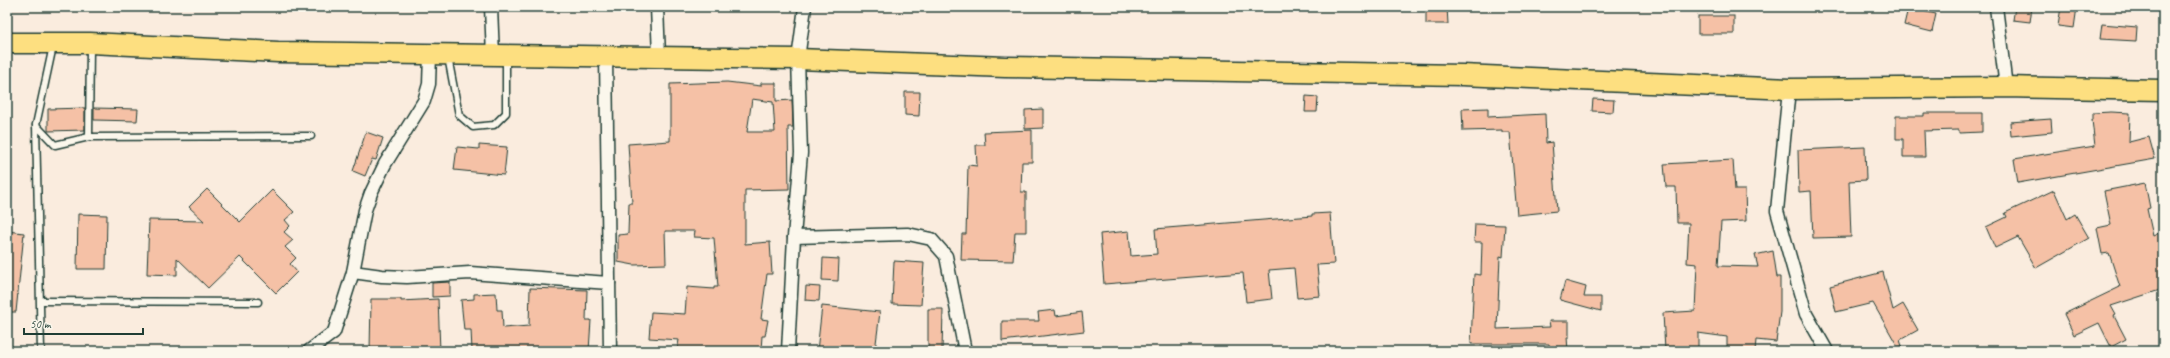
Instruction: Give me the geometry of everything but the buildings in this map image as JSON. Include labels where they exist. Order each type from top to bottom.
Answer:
[{"type":"main road","points":[[7,43],[90,43],[278,52],[500,56],[659,56],[798,59],[1014,67],[1470,75],[1789,89],[2006,87],[2163,90]]},
{"type":"street","points":[[491,7],[500,56]]},
{"type":"street","points":[[657,7],[659,56]]},
{"type":"street","points":[[788,351],[794,237],[801,153],[798,59],[806,7]]},
{"type":"street","points":[[1996,7],[2006,87]]},
{"type":"street","points":[[309,351],[334,332],[353,272],[364,216],[371,192],[385,164],[424,101],[439,55]]},
{"type":"street","points":[[606,57],[610,351]]},
{"type":"street","points":[[1789,89],[1777,211],[1806,314],[1827,351]]},
{"type":"street","points":[[794,237],[908,234],[931,240],[946,256],[965,351]]},
{"type":"street","points":[[353,272],[382,276],[407,277],[470,272],[609,283]]},
{"type":"lane","points":[[41,351],[36,125],[54,42]]},
{"type":"lane","points":[[89,137],[90,43]]},
{"type":"lane","points":[[439,55],[458,114],[473,127],[494,125],[506,113],[500,56]]},
{"type":"lane","points":[[36,125],[55,145],[89,137],[311,136]]},
{"type":"lane","points":[[41,300],[258,302]]}]
